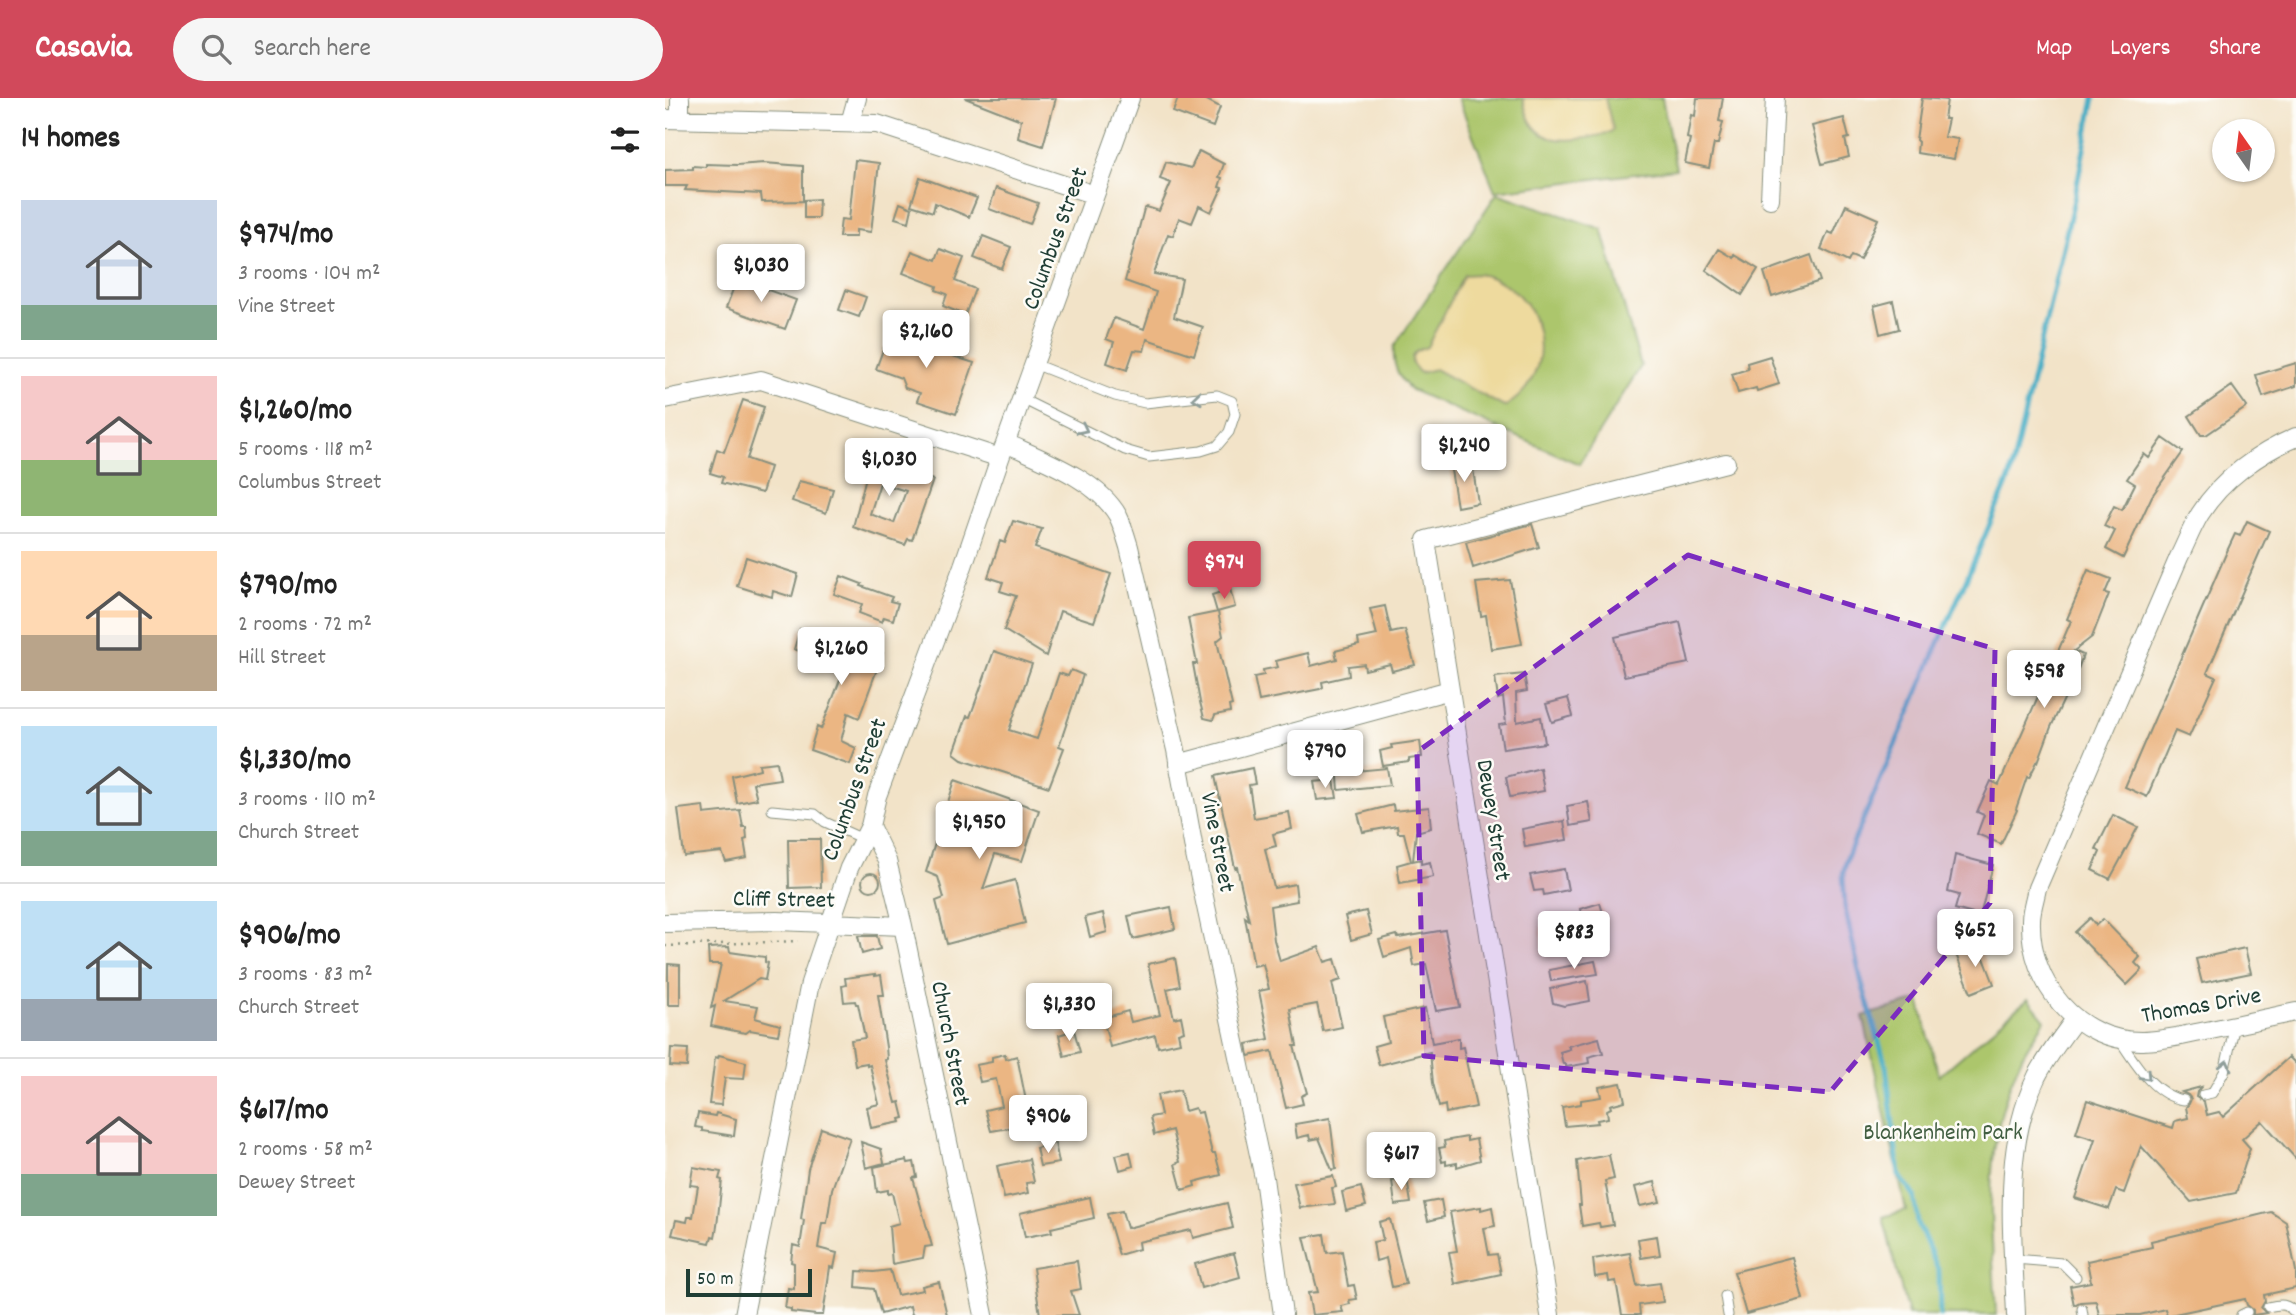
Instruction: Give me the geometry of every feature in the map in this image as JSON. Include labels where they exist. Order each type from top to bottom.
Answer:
[{"type":"street","points":[[680,98],[673,119],[877,124],[1095,195]]},
{"type":"street","points":[[850,122],[857,98]]},
{"type":"street","name":"Columbus Street","points":[[744,1315],[810,983],[849,867],[866,833],[877,796],[963,566],[1130,98]]},
{"type":"street","points":[[1770,199],[1775,98]]},
{"type":"street","name":"Vine Street","points":[[673,398],[761,380],[1059,468],[1103,496],[1117,515],[1129,547],[1178,764],[1264,1178],[1283,1315]]},
{"type":"street","name":"Thomas Drive","points":[[2296,437],[2256,458],[2218,491],[2200,514],[2037,888],[2031,919],[2036,961],[2047,987],[2058,1003],[2088,1027],[2118,1038],[2141,1041],[2176,1037],[2296,1013]]},
{"type":"street","name":"Dewey Street","points":[[1550,1315],[1426,540],[1726,463]]},
{"type":"street","points":[[1178,764],[1450,690]]},
{"type":"street","name":"Church Street","points":[[866,833],[887,861],[903,926],[984,1315]]},
{"type":"street","name":"Cliff Street","points":[[665,923],[770,921],[903,926]]},
{"type":"street","points":[[2016,1315],[2011,1198],[2020,1128],[2036,1079],[2051,1051],[2076,1018]]},
{"type":"lane","points":[[1022,399],[1125,450],[1149,457],[1201,451],[1217,446],[1229,432],[1234,414],[1232,401],[1217,395],[1145,403],[1115,396],[1034,363]]},
{"type":"lane","points":[[772,810],[815,814],[825,822],[866,833]]},
{"type":"lane","points":[[2203,1096],[2212,1093],[2224,1072],[2235,1025]]},
{"type":"lane","points":[[2118,1038],[2137,1066],[2159,1090],[2170,1098],[2184,1100]]},
{"type":"lane","points":[[2014,1259],[2062,1263],[2076,1277]]},
{"type":"lane","points":[[1725,1296],[1728,1315]]},
{"type":"lane","points":[[2268,1307],[2289,1306],[2296,1314]]},
{"type":"path","points":[[665,946],[798,941]]},
{"type":"highlighted area","points":[[1688,555],[1995,649],[1990,903],[1830,1092],[1424,1056],[1417,752]]},
{"type":"green space","points":[[1458,98],[1662,98],[1676,169],[1495,191]]},
{"type":"green space","points":[[1497,193],[1602,229],[1641,366],[1579,464],[1411,390],[1399,376],[1395,365],[1394,347]]},
{"type":"green space","name":"Blankenheim Park","points":[[2028,999],[2045,1020],[2024,1052],[2008,1090],[1999,1122],[1991,1184],[1996,1315],[1908,1315],[1883,1217],[1906,1210],[1863,1016],[1919,1000],[1939,1076]]},
{"type":"sand","points":[[1523,98],[1605,98],[1613,129],[1610,133],[1581,139],[1555,139],[1543,135],[1527,115]]},
{"type":"sand","points":[[1478,274],[1501,282],[1518,295],[1531,312],[1538,332],[1540,353],[1535,374],[1523,392],[1504,407],[1435,369],[1420,373],[1412,364],[1413,354],[1427,347],[1464,275]]},
{"type":"building","points":[[965,98],[1056,98],[1043,146],[1018,138],[1021,120]]},
{"type":"building","points":[[1178,98],[1203,98],[1220,107],[1213,127],[1173,112]]},
{"type":"building","points":[[1697,98],[1723,98],[1719,121],[1723,122],[1718,144],[1714,144],[1709,168],[1685,163],[1691,115],[1695,116]]},
{"type":"building","points":[[1922,98],[1947,100],[1944,119],[1948,119],[1944,137],[1958,139],[1954,159],[1917,153],[1916,140]]},
{"type":"building","points":[[1844,118],[1849,138],[1845,139],[1849,157],[1822,164],[1812,126]]},
{"type":"building","points":[[1199,151],[1224,164],[1219,177],[1222,178],[1219,187],[1222,188],[1211,212],[1199,206],[1192,223],[1179,218],[1173,236],[1168,234],[1154,274],[1182,279],[1174,317],[1203,327],[1194,355],[1147,339],[1144,351],[1134,350],[1127,370],[1107,363],[1114,342],[1106,339],[1114,318],[1144,329],[1156,292],[1125,281],[1144,209],[1147,207],[1159,211],[1171,183],[1160,179],[1166,162],[1191,168]]},
{"type":"building","points":[[855,160],[879,163],[871,232],[856,230],[856,237],[839,237],[841,219],[849,220]]},
{"type":"building","points":[[764,163],[803,166],[803,201],[762,202],[761,194],[685,190],[687,186],[665,186],[665,170],[693,169],[693,166],[706,167],[706,164]]},
{"type":"building","points":[[920,177],[977,198],[969,217],[935,203],[933,212],[911,205]]},
{"type":"building","points":[[996,188],[1038,203],[1030,224],[989,209]]},
{"type":"building","points":[[819,199],[818,218],[804,218],[804,200]]},
{"type":"building","points":[[900,203],[912,208],[909,222],[895,218]]},
{"type":"building","points":[[1846,205],[1878,219],[1860,260],[1851,256],[1848,262],[1821,249],[1828,232],[1833,234]]},
{"type":"building","points":[[983,236],[1011,247],[1002,269],[974,258]]},
{"type":"building","points":[[940,249],[964,258],[955,281],[975,289],[965,315],[943,306],[947,294],[936,290],[937,286],[903,273],[912,251],[936,260]]},
{"type":"building","points":[[1719,249],[1758,269],[1742,295],[1706,270]]},
{"type":"building","points":[[1811,255],[1820,281],[1772,297],[1764,272]]},
{"type":"building","points":[[737,279],[796,300],[785,329],[726,308]]},
{"type":"building","points":[[846,290],[866,297],[859,317],[839,310]]},
{"type":"building","points":[[1893,301],[1899,329],[1880,334],[1874,306]]},
{"type":"building","points":[[898,326],[935,339],[931,349],[974,363],[956,414],[917,401],[920,393],[905,388],[901,378],[876,369],[884,347],[890,349]]},
{"type":"building","points":[[1770,356],[1779,384],[1757,391],[1756,388],[1738,393],[1732,374],[1748,369],[1747,363]]},
{"type":"building","points":[[2296,363],[2296,386],[2263,397],[2256,375]]},
{"type":"building","points":[[2232,386],[2247,407],[2206,435],[2201,435],[2189,416]]},
{"type":"building","points":[[743,400],[764,407],[747,459],[770,467],[762,493],[721,483],[723,477],[710,473],[717,449],[724,452]]},
{"type":"building","points":[[2163,438],[2183,452],[2152,496],[2123,558],[2106,549],[2115,531],[2104,526],[2114,506],[2122,510],[2135,484],[2127,479],[2144,454],[2149,458]]},
{"type":"building","points":[[858,447],[882,456],[880,463],[933,480],[912,540],[908,539],[905,545],[853,527],[866,477],[849,471]],"holes":[[[880,483],[906,491],[894,523],[870,514]]]},
{"type":"building","points":[[1472,462],[1478,503],[1457,507],[1450,464]]},
{"type":"building","points":[[799,481],[833,489],[826,513],[792,501]]},
{"type":"building","points":[[1013,521],[1042,529],[1035,548],[1111,574],[1094,622],[1060,611],[1046,656],[1004,630],[1016,596],[1000,591],[1003,582],[988,577],[1000,541],[1005,543]]},
{"type":"building","points":[[2247,521],[2269,531],[2207,673],[2216,677],[2189,737],[2175,731],[2147,797],[2125,787],[2228,549],[2235,534],[2240,536]]},
{"type":"building","points":[[1532,524],[1539,547],[1473,568],[1466,542]]},
{"type":"building","points":[[746,557],[798,574],[792,597],[773,591],[772,597],[737,586]]},
{"type":"building","points":[[2088,570],[2111,579],[2105,593],[2109,594],[2092,637],[2074,651],[2083,655],[2078,669],[2038,762],[2029,778],[2027,777],[2017,810],[2001,844],[1977,834],[1984,815],[1977,812],[1991,781],[1999,785],[2044,683],[2040,682],[2049,661],[2053,663],[2071,621],[2067,619]]},
{"type":"building","points":[[841,576],[892,597],[890,601],[898,603],[893,620],[884,617],[882,622],[859,613],[862,604],[834,594]]},
{"type":"building","points":[[1510,580],[1522,644],[1491,649],[1486,615],[1481,616],[1476,583]]},
{"type":"building","points":[[1230,589],[1235,607],[1217,612],[1212,595]]},
{"type":"building","points":[[1385,606],[1391,633],[1405,630],[1415,665],[1392,671],[1390,664],[1365,670],[1364,664],[1348,666],[1349,676],[1322,682],[1323,687],[1320,689],[1259,701],[1254,677],[1264,675],[1263,670],[1278,667],[1276,661],[1308,653],[1311,666],[1337,659],[1335,651],[1359,645],[1358,639],[1377,635],[1370,609]]},
{"type":"building","points":[[1218,612],[1223,636],[1217,641],[1232,705],[1229,706],[1230,712],[1215,715],[1213,720],[1204,718],[1200,702],[1193,664],[1197,664],[1188,618]]},
{"type":"building","points":[[1680,622],[1689,663],[1624,676],[1615,637]]},
{"type":"building","points":[[800,629],[830,640],[834,631],[858,638],[856,643],[883,653],[859,718],[848,713],[841,741],[856,748],[850,764],[810,750],[817,727],[821,729],[845,667],[794,649]]},
{"type":"building","points":[[994,651],[1032,664],[1009,730],[1037,739],[1059,673],[1068,676],[1071,670],[1083,675],[1059,746],[1064,748],[1049,787],[962,759],[954,753]]},
{"type":"building","points":[[1524,674],[1527,691],[1516,693],[1517,722],[1541,717],[1545,743],[1503,749],[1499,725],[1506,724],[1503,697],[1498,699],[1495,677]]},
{"type":"building","points":[[1568,698],[1573,716],[1552,722],[1546,704]]},
{"type":"building","points":[[1420,741],[1422,757],[1383,766],[1380,751],[1392,748],[1391,745]]},
{"type":"building","points":[[1354,751],[1356,771],[1387,768],[1390,785],[1339,790],[1336,753]]},
{"type":"building","points":[[777,762],[780,779],[753,783],[757,799],[737,803],[732,776],[760,769],[759,764]]},
{"type":"building","points":[[1252,768],[1255,784],[1249,785],[1254,818],[1289,812],[1292,829],[1273,834],[1276,846],[1265,849],[1274,888],[1295,884],[1297,901],[1270,906],[1274,940],[1280,961],[1319,947],[1325,962],[1335,959],[1341,980],[1332,983],[1342,1027],[1323,1031],[1317,1004],[1290,1009],[1297,1046],[1294,1046],[1307,1093],[1301,1096],[1303,1104],[1286,1108],[1272,1051],[1249,1056],[1247,1044],[1269,1039],[1259,991],[1269,989],[1263,964],[1254,966],[1245,917],[1249,920],[1215,776]]},
{"type":"building","points":[[1540,768],[1544,791],[1510,797],[1506,777]]},
{"type":"building","points":[[955,780],[1039,810],[1022,861],[995,854],[983,889],[1015,880],[1025,923],[947,944],[936,901],[944,898],[938,877],[926,872]]},
{"type":"building","points":[[1334,780],[1337,798],[1317,800],[1314,782]]},
{"type":"building","points":[[1588,802],[1592,822],[1570,826],[1567,806]]},
{"type":"building","points":[[1393,805],[1394,811],[1429,807],[1431,828],[1416,832],[1413,861],[1421,859],[1421,864],[1430,862],[1433,877],[1400,883],[1397,865],[1411,861],[1404,833],[1398,833],[1397,826],[1363,832],[1358,814]]},
{"type":"building","points":[[703,806],[704,814],[740,810],[743,827],[746,827],[747,839],[744,840],[747,858],[726,862],[722,852],[684,856],[678,809]]},
{"type":"building","points":[[2113,815],[2138,827],[2110,879],[2092,870],[2100,852],[2096,849]]},
{"type":"building","points":[[1564,821],[1567,840],[1525,847],[1522,829]]},
{"type":"building","points":[[788,839],[820,839],[821,887],[789,888]]},
{"type":"building","points":[[1955,855],[1993,865],[1980,916],[1955,909],[1959,895],[1948,892]]},
{"type":"building","points":[[1564,869],[1568,890],[1544,895],[1543,890],[1534,891],[1530,875]]},
{"type":"building","points":[[867,873],[875,873],[880,882],[878,889],[867,891],[862,886],[862,878]]},
{"type":"building","points":[[1600,903],[1606,923],[1585,928],[1580,909]]},
{"type":"building","points":[[1171,907],[1175,929],[1133,939],[1128,916]]},
{"type":"building","points":[[1366,911],[1372,934],[1351,940],[1345,916]]},
{"type":"building","points":[[1103,913],[1107,932],[1090,937],[1085,917]]},
{"type":"building","points":[[2090,918],[2096,925],[2103,919],[2140,957],[2135,963],[2142,970],[2127,985],[2075,932]]},
{"type":"building","points":[[1567,923],[1571,950],[1543,954],[1540,927]]},
{"type":"building","points":[[1445,930],[1460,1007],[1436,1011],[1426,964],[1414,966],[1411,948],[1384,957],[1379,940],[1397,935],[1398,938]]},
{"type":"building","points":[[858,936],[877,936],[880,949],[862,954]]},
{"type":"building","points":[[1979,945],[1994,984],[1971,993],[1956,954]]},
{"type":"building","points":[[729,947],[730,952],[765,957],[765,962],[768,963],[765,980],[759,979],[724,1001],[758,1006],[755,1018],[780,1025],[778,1035],[750,1030],[746,1033],[711,1026],[715,1006],[711,1008],[721,964],[709,964],[708,948]]},
{"type":"building","points":[[2245,948],[2251,973],[2202,983],[2196,959]]},
{"type":"building","points":[[1175,958],[1180,986],[1167,989],[1174,1018],[1181,1016],[1184,1031],[1178,1033],[1180,1042],[1158,1047],[1155,1035],[1110,1047],[1103,1018],[1128,1011],[1131,1022],[1160,1015],[1148,964]]},
{"type":"building","points":[[1595,961],[1598,974],[1551,981],[1549,970]]},
{"type":"building","points":[[668,964],[680,965],[680,1005],[668,1005]]},
{"type":"building","points":[[881,975],[884,995],[878,995],[886,1047],[885,1060],[896,1103],[900,1102],[904,1118],[900,1119],[901,1122],[871,1128],[867,1107],[879,1104],[870,1065],[855,1065],[851,1040],[865,1038],[858,1004],[855,1001],[844,1002],[842,986],[846,985],[845,978]]},
{"type":"building","points":[[1587,981],[1590,1001],[1564,1006],[1553,1003],[1550,989]]},
{"type":"building","points":[[1425,1008],[1432,1043],[1459,1038],[1459,1048],[1463,1047],[1476,1107],[1446,1113],[1445,1105],[1439,1107],[1430,1052],[1379,1065],[1374,1046],[1388,1042],[1383,1017]]},
{"type":"building","points":[[1074,1030],[1080,1052],[1064,1056],[1059,1035]]},
{"type":"building","points":[[1599,1038],[1603,1053],[1588,1057],[1589,1063],[1566,1067],[1566,1064],[1563,1064],[1560,1052],[1570,1049],[1568,1046]]},
{"type":"building","points":[[671,1048],[688,1049],[687,1067],[670,1066]]},
{"type":"building","points":[[1005,1054],[1006,1059],[1017,1056],[1026,1101],[1034,1100],[1038,1119],[1020,1121],[1021,1126],[991,1131],[985,1110],[1002,1106],[996,1079],[980,1082],[976,1065],[992,1062],[992,1057]]},
{"type":"building","points":[[719,1055],[746,1062],[744,1079],[725,1078],[721,1105],[709,1104],[715,1057],[718,1058]]},
{"type":"building","points":[[2289,1057],[2296,1064],[2296,1159],[2262,1121],[2242,1139],[2250,1148],[2236,1193],[2191,1202],[2141,1146],[2124,1193],[2116,1190],[2109,1209],[2075,1198],[2095,1139],[2076,1133],[2087,1100],[2173,1128],[2175,1121],[2188,1118],[2186,1107],[2191,1099],[2182,1092],[2201,1087],[2196,1097],[2204,1102],[2207,1115],[2219,1112],[2223,1117]]},
{"type":"building","points":[[1621,1083],[1625,1101],[1610,1105],[1611,1108],[1607,1110],[1608,1118],[1597,1120],[1598,1123],[1565,1126],[1562,1107],[1601,1097],[1599,1087]]},
{"type":"building","points":[[1180,1090],[1185,1111],[1195,1108],[1197,1113],[1202,1112],[1212,1153],[1215,1153],[1221,1175],[1194,1182],[1195,1186],[1182,1190],[1175,1164],[1180,1162],[1172,1130],[1154,1135],[1150,1117],[1161,1115],[1157,1095]]},
{"type":"building","points":[[698,1113],[715,1116],[716,1113],[736,1119],[734,1136],[702,1131],[702,1128],[695,1127]]},
{"type":"building","points":[[1330,1118],[1336,1169],[1332,1170],[1319,1138],[1310,1140],[1309,1135],[1297,1138],[1295,1124]]},
{"type":"building","points":[[821,1128],[850,1138],[832,1189],[827,1223],[822,1223],[818,1248],[837,1253],[834,1268],[830,1267],[823,1315],[816,1315],[791,1312],[791,1309],[785,1308],[788,1288],[794,1289],[794,1263],[791,1262],[793,1245],[800,1247],[808,1169]]},
{"type":"building","points":[[1467,1137],[1467,1141],[1476,1139],[1480,1160],[1457,1167],[1457,1163],[1446,1165],[1446,1161],[1442,1162],[1439,1148],[1445,1147],[1444,1141]]},
{"type":"building","points":[[861,1142],[881,1149],[884,1163],[866,1168]]},
{"type":"building","points":[[1055,1143],[1059,1163],[1040,1166],[1036,1148]]},
{"type":"building","points":[[1130,1152],[1133,1166],[1120,1170],[1116,1155]]},
{"type":"building","points":[[1609,1155],[1614,1179],[1605,1181],[1613,1225],[1600,1227],[1599,1223],[1582,1226],[1577,1161]]},
{"type":"building","points":[[1029,1159],[1034,1182],[1026,1183],[1028,1193],[1004,1198],[997,1166]]},
{"type":"building","points":[[907,1160],[908,1163],[914,1162],[917,1177],[913,1178],[932,1246],[925,1247],[923,1258],[892,1264],[889,1226],[899,1223],[892,1193],[888,1194],[888,1190],[877,1192],[874,1167]]},
{"type":"building","points":[[693,1167],[721,1172],[717,1226],[715,1237],[712,1236],[710,1243],[672,1235],[676,1220],[687,1222],[688,1217],[693,1217],[698,1186],[690,1185]]},
{"type":"building","points":[[1333,1176],[1336,1187],[1332,1188],[1335,1204],[1300,1208],[1294,1183]]},
{"type":"building","points":[[1407,1179],[1411,1203],[1395,1205],[1392,1181]]},
{"type":"building","points":[[1655,1182],[1660,1202],[1640,1206],[1635,1187]]},
{"type":"building","points":[[1361,1187],[1366,1206],[1346,1211],[1342,1192]]},
{"type":"building","points":[[1090,1197],[1094,1218],[1051,1228],[1052,1232],[1025,1237],[1020,1213]]},
{"type":"building","points":[[1441,1200],[1444,1217],[1428,1221],[1424,1203]]},
{"type":"building","points":[[1227,1203],[1233,1228],[1193,1238],[1191,1230],[1138,1242],[1139,1249],[1119,1255],[1107,1214],[1122,1211],[1127,1228]]},
{"type":"building","points":[[1481,1207],[1481,1210],[1492,1207],[1495,1226],[1484,1228],[1489,1255],[1497,1254],[1501,1274],[1455,1284],[1449,1252],[1457,1251],[1450,1212]]},
{"type":"building","points":[[2271,1212],[2286,1222],[2296,1271],[2296,1288],[2264,1295],[2265,1301],[2261,1308],[2266,1313],[2253,1315],[2253,1310],[2245,1299],[2170,1315],[2167,1315],[2165,1309],[2140,1315],[2099,1315],[2096,1301],[2074,1305],[2070,1286],[2091,1282],[2087,1261],[2152,1247],[2151,1241]]},
{"type":"building","points":[[1390,1219],[1406,1284],[1392,1287],[1386,1258],[1376,1261],[1373,1242],[1383,1240],[1379,1222]]},
{"type":"building","points":[[1324,1234],[1327,1253],[1342,1251],[1348,1286],[1354,1285],[1357,1299],[1349,1300],[1350,1304],[1341,1306],[1343,1312],[1312,1315],[1308,1293],[1318,1292],[1304,1237]]},
{"type":"building","points":[[1657,1236],[1660,1255],[1641,1258],[1638,1239]]},
{"type":"building","points":[[1234,1253],[1240,1277],[1201,1288],[1195,1264]]},
{"type":"building","points":[[1630,1253],[1637,1286],[1660,1283],[1663,1302],[1639,1305],[1640,1315],[1622,1315],[1616,1281],[1609,1282],[1608,1275],[1595,1277],[1593,1259]]},
{"type":"building","points":[[1792,1257],[1803,1299],[1746,1314],[1734,1272]]},
{"type":"building","points":[[1077,1261],[1081,1289],[1071,1291],[1079,1315],[1040,1315],[1033,1268]]},
{"type":"building","points":[[890,1270],[897,1295],[923,1290],[922,1286],[939,1282],[947,1315],[912,1315],[910,1306],[881,1314],[874,1289],[856,1287],[857,1271]]},
{"type":"waterway","points":[[1940,1315],[1939,1272],[1918,1223],[1914,1195],[1899,1175],[1886,1066],[1861,980],[1845,908],[1843,874],[1848,855],[2010,477],[2075,195],[2094,98]]}]
